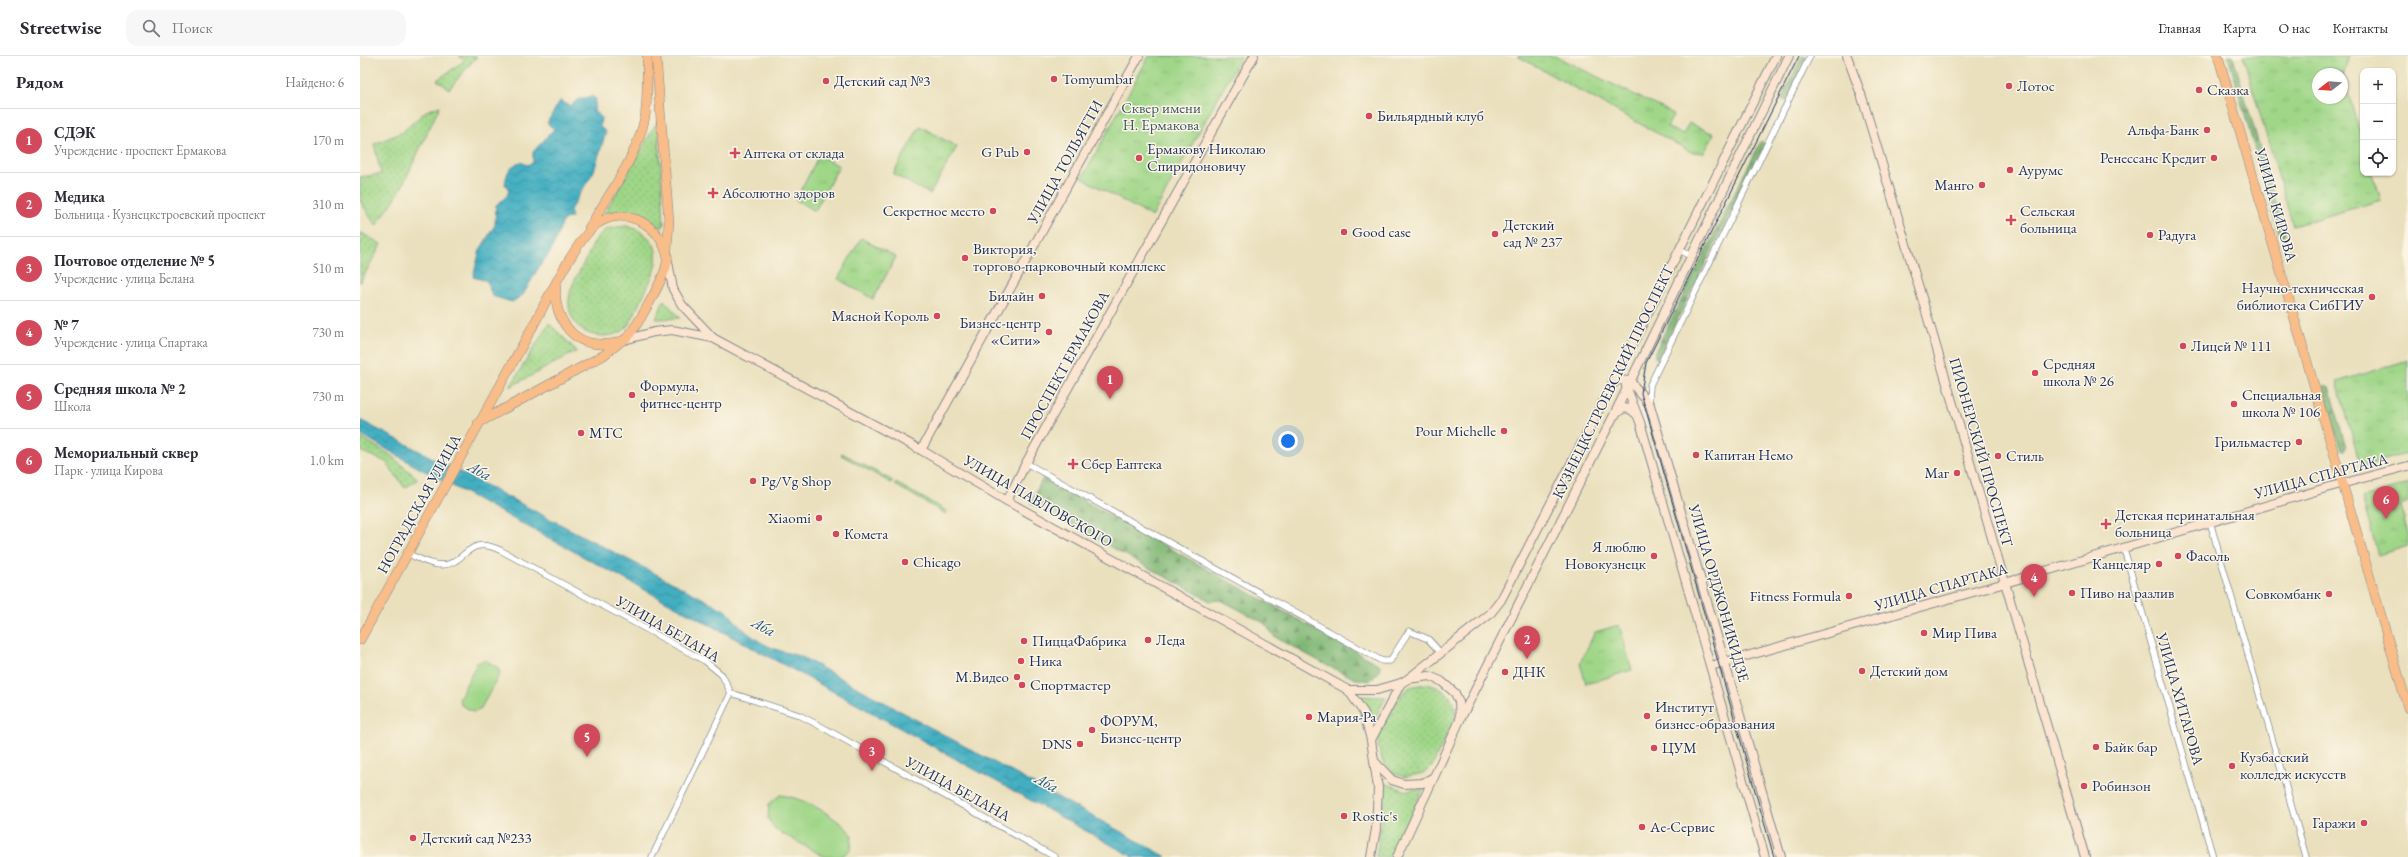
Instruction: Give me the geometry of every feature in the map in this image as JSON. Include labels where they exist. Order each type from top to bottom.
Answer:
[{"type":"main road","points":[[647,56],[647,93],[641,131],[635,148],[556,285],[554,296],[558,313],[566,328],[580,340],[594,344],[607,344],[624,340],[647,306],[668,262],[667,252],[669,222],[656,56]]},
{"type":"main road","name":"УЛИЦА ТОЛЬЯТТИ","points":[[921,450],[1139,56]]},
{"type":"main road","name":"ПРОСПЕКТ ЕРМАКОВА","points":[[1007,501],[1026,463],[1254,56]]},
{"type":"main road","name":"КУЗНЕЦКСТРОЕВСКИЙ ПРОСПЕКТ","points":[[1404,681],[1490,614],[1500,600],[1623,363],[1776,56]]},
{"type":"main road","name":"КУЗНЕЦКСТРОЕВСКИЙ ПРОСПЕКТ","points":[[1460,720],[1612,419],[1627,383],[1637,367],[1789,56]]},
{"type":"main road","name":"ПИОНЕРСКИЙ ПРОСПЕКТ","points":[[1847,56],[1854,72],[1904,235],[2085,857]]},
{"type":"main road","name":"УЛИЦА КИРОВА","points":[[2218,56],[2408,708]]},
{"type":"main road","points":[[584,237],[597,225],[610,218],[634,218],[654,230],[667,252]]},
{"type":"main road","name":"УЛИЦА ПАВЛОВСКОГО","points":[[668,262],[673,290],[682,305],[713,338]]},
{"type":"main road","name":"НОГРАДСКАЯ УЛИЦА","points":[[360,640],[467,447],[478,423],[556,285]]},
{"type":"main road","name":"УЛИЦА ПАВЛОВСКОГО","points":[[624,340],[654,332],[672,330],[713,338],[921,450],[1007,501],[1348,690],[1364,713],[1371,740]]},
{"type":"main road","name":"НОГРАДСКАЯ УЛИЦА","points":[[478,423],[604,355],[624,340]]},
{"type":"main road","points":[[1610,388],[1618,380],[1627,383],[1623,363]]},
{"type":"main road","points":[[1637,367],[1640,391]]},
{"type":"main road","name":"УЛИЦА ОРДЖОНИКИДЗЕ","points":[[1627,383],[1640,391],[1650,405],[1781,857]]},
{"type":"main road","name":"УЛИЦА ОРДЖОНИКИДЗЕ","points":[[1627,383],[1766,857]]},
{"type":"main road","points":[[1612,419],[1623,408],[1630,409],[1637,414]]},
{"type":"main road","name":"УЛИЦА СПАРТАКА","points":[[1711,666],[2124,549],[2210,522],[2408,466]]},
{"type":"main road","points":[[1371,857],[1377,810],[1375,762],[1371,740],[1404,681],[1429,676],[1448,685],[1459,702],[1460,720],[1397,857]]},
{"type":"main road","name":"УЛИЦА ПАВЛОВСКОГО","points":[[1348,690],[1377,690],[1404,681]]},
{"type":"main road","points":[[1375,762],[1392,780],[1404,784],[1423,783],[1434,777]]},
{"type":"street","points":[[1650,405],[1650,384],[1810,56]]},
{"type":"street","points":[[1680,250],[1691,256]]},
{"type":"street","points":[[1026,463],[1382,661],[1390,661],[1409,631],[1428,639],[1441,653]]},
{"type":"street","points":[[2210,522],[2306,857]]},
{"type":"street","name":"УЛИЦА БЕЛАНА","points":[[408,554],[433,564],[443,565],[476,546],[489,545],[705,661],[722,675],[731,693],[799,716],[822,727],[1054,857]]},
{"type":"street","name":"УЛИЦА ХИТАРОВА","points":[[2124,549],[2213,857]]},
{"type":"street","points":[[652,857],[731,693]]},
{"type":"green space","points":[[459,56],[477,56],[449,89],[437,80],[464,61]]},
{"type":"green space","name":"Сквер имени Н. Ермакова","points":[[1149,56],[1241,56],[1152,217],[1082,178]]},
{"type":"green space","points":[[1517,56],[1555,56],[1674,114],[1667,127],[1683,135],[1689,123],[1714,134],[1704,153],[1691,152]]},
{"type":"green space","points":[[1802,56],[1807,56],[1786,101],[1783,100],[1783,95]]},
{"type":"green space","points":[[2228,56],[2233,56],[2285,234],[2283,238],[2278,231]]},
{"type":"green space","points":[[2243,56],[2349,56],[2346,68],[2312,68],[2312,104],[2348,104],[2348,93],[2360,132],[2360,176],[2374,176],[2381,200],[2293,226]]},
{"type":"green space","points":[[440,106],[399,193],[376,226],[360,201],[360,177],[381,174],[374,144],[401,133],[426,111]]},
{"type":"green space","points":[[658,120],[663,227],[653,224],[644,217],[629,212],[614,211],[604,214]]},
{"type":"green space","points":[[920,126],[957,147],[930,194],[893,174]]},
{"type":"green space","points":[[1761,141],[1765,144],[1659,356],[1655,358],[1655,352]]},
{"type":"green space","points":[[819,155],[839,166],[815,211],[796,200]]},
{"type":"green space","points":[[627,226],[641,232],[650,239],[655,248],[655,268],[651,279],[632,318],[621,332],[609,336],[597,336],[585,332],[576,324],[569,307],[569,298],[574,281],[599,235],[607,230]]},
{"type":"green space","points":[[360,232],[381,244],[360,283]]},
{"type":"green space","points":[[861,238],[896,257],[873,299],[838,279]]},
{"type":"green space","points":[[664,300],[680,318],[656,319]]},
{"type":"green space","points":[[549,323],[577,351],[510,387]]},
{"type":"green space","points":[[2408,360],[2408,453],[2361,467],[2337,382]]},
{"type":"green space","points":[[2325,385],[2329,387],[2346,447],[2344,452],[2339,445],[2323,389]]},
{"type":"green space","points":[[360,437],[389,454],[418,479],[405,488],[386,462],[360,451]]},
{"type":"green space","points":[[842,453],[893,481],[891,483],[841,455]]},
{"type":"green space","points":[[1043,478],[1380,665],[1380,671],[1370,681],[1356,679],[1328,666],[1275,637],[1264,623],[1221,600],[1210,601],[1030,503]]},
{"type":"green space","points":[[896,483],[947,511],[946,514],[895,485]]},
{"type":"green space","points":[[2408,484],[2408,503],[2400,506],[2408,533],[2408,546],[2378,555],[2362,498]]},
{"type":"green space","points":[[1619,625],[1632,670],[1586,684],[1580,663],[1595,632]]},
{"type":"green space","points":[[485,660],[498,668],[500,673],[480,710],[474,712],[461,705],[459,699],[477,663]]},
{"type":"green space","points":[[1425,684],[1438,688],[1448,695],[1454,705],[1455,719],[1431,768],[1423,773],[1406,777],[1396,774],[1384,765],[1378,746],[1380,732],[1402,693],[1410,687]]},
{"type":"green space","points":[[1359,696],[1386,697],[1372,724]]},
{"type":"green space","points":[[1381,782],[1407,791],[1424,787],[1392,857],[1376,857],[1383,808]]},
{"type":"green space","points":[[780,795],[809,804],[838,821],[852,835],[851,849],[841,857],[825,857],[776,830],[768,819],[769,804]]},
{"type":"water","points":[[591,96],[596,99],[594,111],[601,117],[600,127],[606,132],[594,171],[570,210],[572,218],[564,219],[550,253],[540,265],[523,295],[512,302],[492,296],[487,281],[473,277],[480,250],[495,225],[496,205],[507,196],[509,190],[505,184],[508,173],[514,165],[521,162],[527,165],[533,163],[533,152],[554,129],[547,123],[560,101],[570,106],[580,98]]},
{"type":"water","name":"Аба","points":[[360,420],[727,611],[743,629],[759,641],[777,650],[800,656],[1167,857],[1133,857],[858,705],[419,468],[360,434]]},
{"type":"tram line","points":[[1774,857],[1641,393],[1646,363],[1799,56]]},
{"type":"place","name":"Tomyumbar","points":[[1054,79]]},
{"type":"place","name":"Детский сад №3","points":[[826,81]]},
{"type":"place","name":"Лотос","points":[[2009,86]]},
{"type":"place","name":"Сказка","points":[[2199,90]]},
{"type":"place","name":"Бильярдный клуб","points":[[1369,116]]},
{"type":"place","name":"Альфа-Банк","points":[[2207,130]]},
{"type":"place","name":"G Pub","points":[[1027,152]]},
{"type":"place","name":"Аптека от склада","points":[[735,153]]},
{"type":"place","name":"Ермакову Николаю Спиридоновичу","points":[[1139,158]]},
{"type":"place","name":"Ренессанс Кредит","points":[[2214,158]]},
{"type":"place","name":"Аурумс","points":[[2010,170]]},
{"type":"place","name":"Манго","points":[[1982,185]]},
{"type":"place","name":"Абсолютно здоров","points":[[713,193]]},
{"type":"place","name":"Секретное место","points":[[993,211]]},
{"type":"place","name":"Сельская больница","points":[[2011,220]]},
{"type":"place","name":"Good case","points":[[1344,232]]},
{"type":"place","name":"Детский сад № 237","points":[[1495,234]]},
{"type":"place","name":"Радуга","points":[[2150,235]]},
{"type":"place","name":"Виктория, торгово-парковочный комплекс","points":[[965,258]]},
{"type":"place","name":"Билайн","points":[[1042,296]]},
{"type":"place","name":"Научно-техническая библиотека СибГИУ","points":[[2372,297]]},
{"type":"place","name":"Мясной Король","points":[[937,316]]},
{"type":"place","name":"Бизнес-центр «Сити»","points":[[1049,332]]},
{"type":"place","name":"Лицей № 111","points":[[2183,346]]},
{"type":"place","name":"Средняя школа № 26","points":[[2035,373]]},
{"type":"place","name":"Формула, фитнес-центр","points":[[632,395]]},
{"type":"place","name":"СДЭК","points":[[1110,399]]},
{"type":"place","name":"Специальная школа № 106","points":[[2234,404]]},
{"type":"place","name":"Pour Michelle","points":[[1504,431]]},
{"type":"place","name":"МТС","points":[[581,433]]},
{"type":"place","name":"Грильмастер","points":[[2299,442]]},
{"type":"place","name":"Капитан Немо","points":[[1696,455]]},
{"type":"place","name":"Стиль","points":[[1998,456]]},
{"type":"place","name":"Сбер Еаптека","points":[[1073,464]]},
{"type":"place","name":"Маг","points":[[1957,473]]},
{"type":"place","name":"Pg/Vg Shop","points":[[753,481]]},
{"type":"place","name":"Xiaomi","points":[[819,518]]},
{"type":"place","name":"Мемориальный сквер","points":[[2386,519]]},
{"type":"place","name":"Детская перинатальная больница","points":[[2106,524]]},
{"type":"place","name":"Комета","points":[[836,534]]},
{"type":"place","name":"Я люблю Новокузнецк","points":[[1654,556]]},
{"type":"place","name":"Фасоль","points":[[2178,556]]},
{"type":"place","name":"Chicago","points":[[905,562]]},
{"type":"place","name":"Канцеляр","points":[[2159,564]]},
{"type":"place","name":"Пиво на разлив","points":[[2072,593]]},
{"type":"place","name":"Совкомбанк","points":[[2329,594]]},
{"type":"place","name":"Fitness Formula","points":[[1849,596]]},
{"type":"place","name":"№ 7","points":[[2034,597]]},
{"type":"place","name":"Мир Пива","points":[[1924,633]]},
{"type":"place","name":"Леда","points":[[1148,640]]},
{"type":"place","name":"ПиццаФабрика","points":[[1024,641]]},
{"type":"place","name":"Медика","points":[[1527,659]]},
{"type":"place","name":"Ника","points":[[1021,661]]},
{"type":"place","name":"Детский дом","points":[[1862,671]]},
{"type":"place","name":"ДНК","points":[[1505,672]]},
{"type":"place","name":"М.Видео","points":[[1017,677]]},
{"type":"place","name":"Спортмастер","points":[[1022,685]]},
{"type":"place","name":"Институт бизнес-образования","points":[[1647,716]]},
{"type":"place","name":"Мария-Ра","points":[[1309,717]]},
{"type":"place","name":"ФОРУМ, Бизнес-центр","points":[[1092,730]]},
{"type":"place","name":"DNS","points":[[1080,744]]},
{"type":"place","name":"Байк бар","points":[[2096,747]]},
{"type":"place","name":"ЦУМ","points":[[1654,748]]},
{"type":"place","name":"Средняя школа № 2","points":[[587,757]]},
{"type":"place","name":"Кузбасский колледж искусств","points":[[2232,766]]},
{"type":"place","name":"Почтовое отделение № 5","points":[[872,771]]},
{"type":"place","name":"Робинзон","points":[[2084,786]]},
{"type":"place","name":"Rostic's","points":[[1344,816]]},
{"type":"place","name":"Гаражи","points":[[2364,823]]},
{"type":"place","name":"Аe-Сервис","points":[[1642,827]]},
{"type":"place","name":"Детский сад №233","points":[[413,838]]}]
